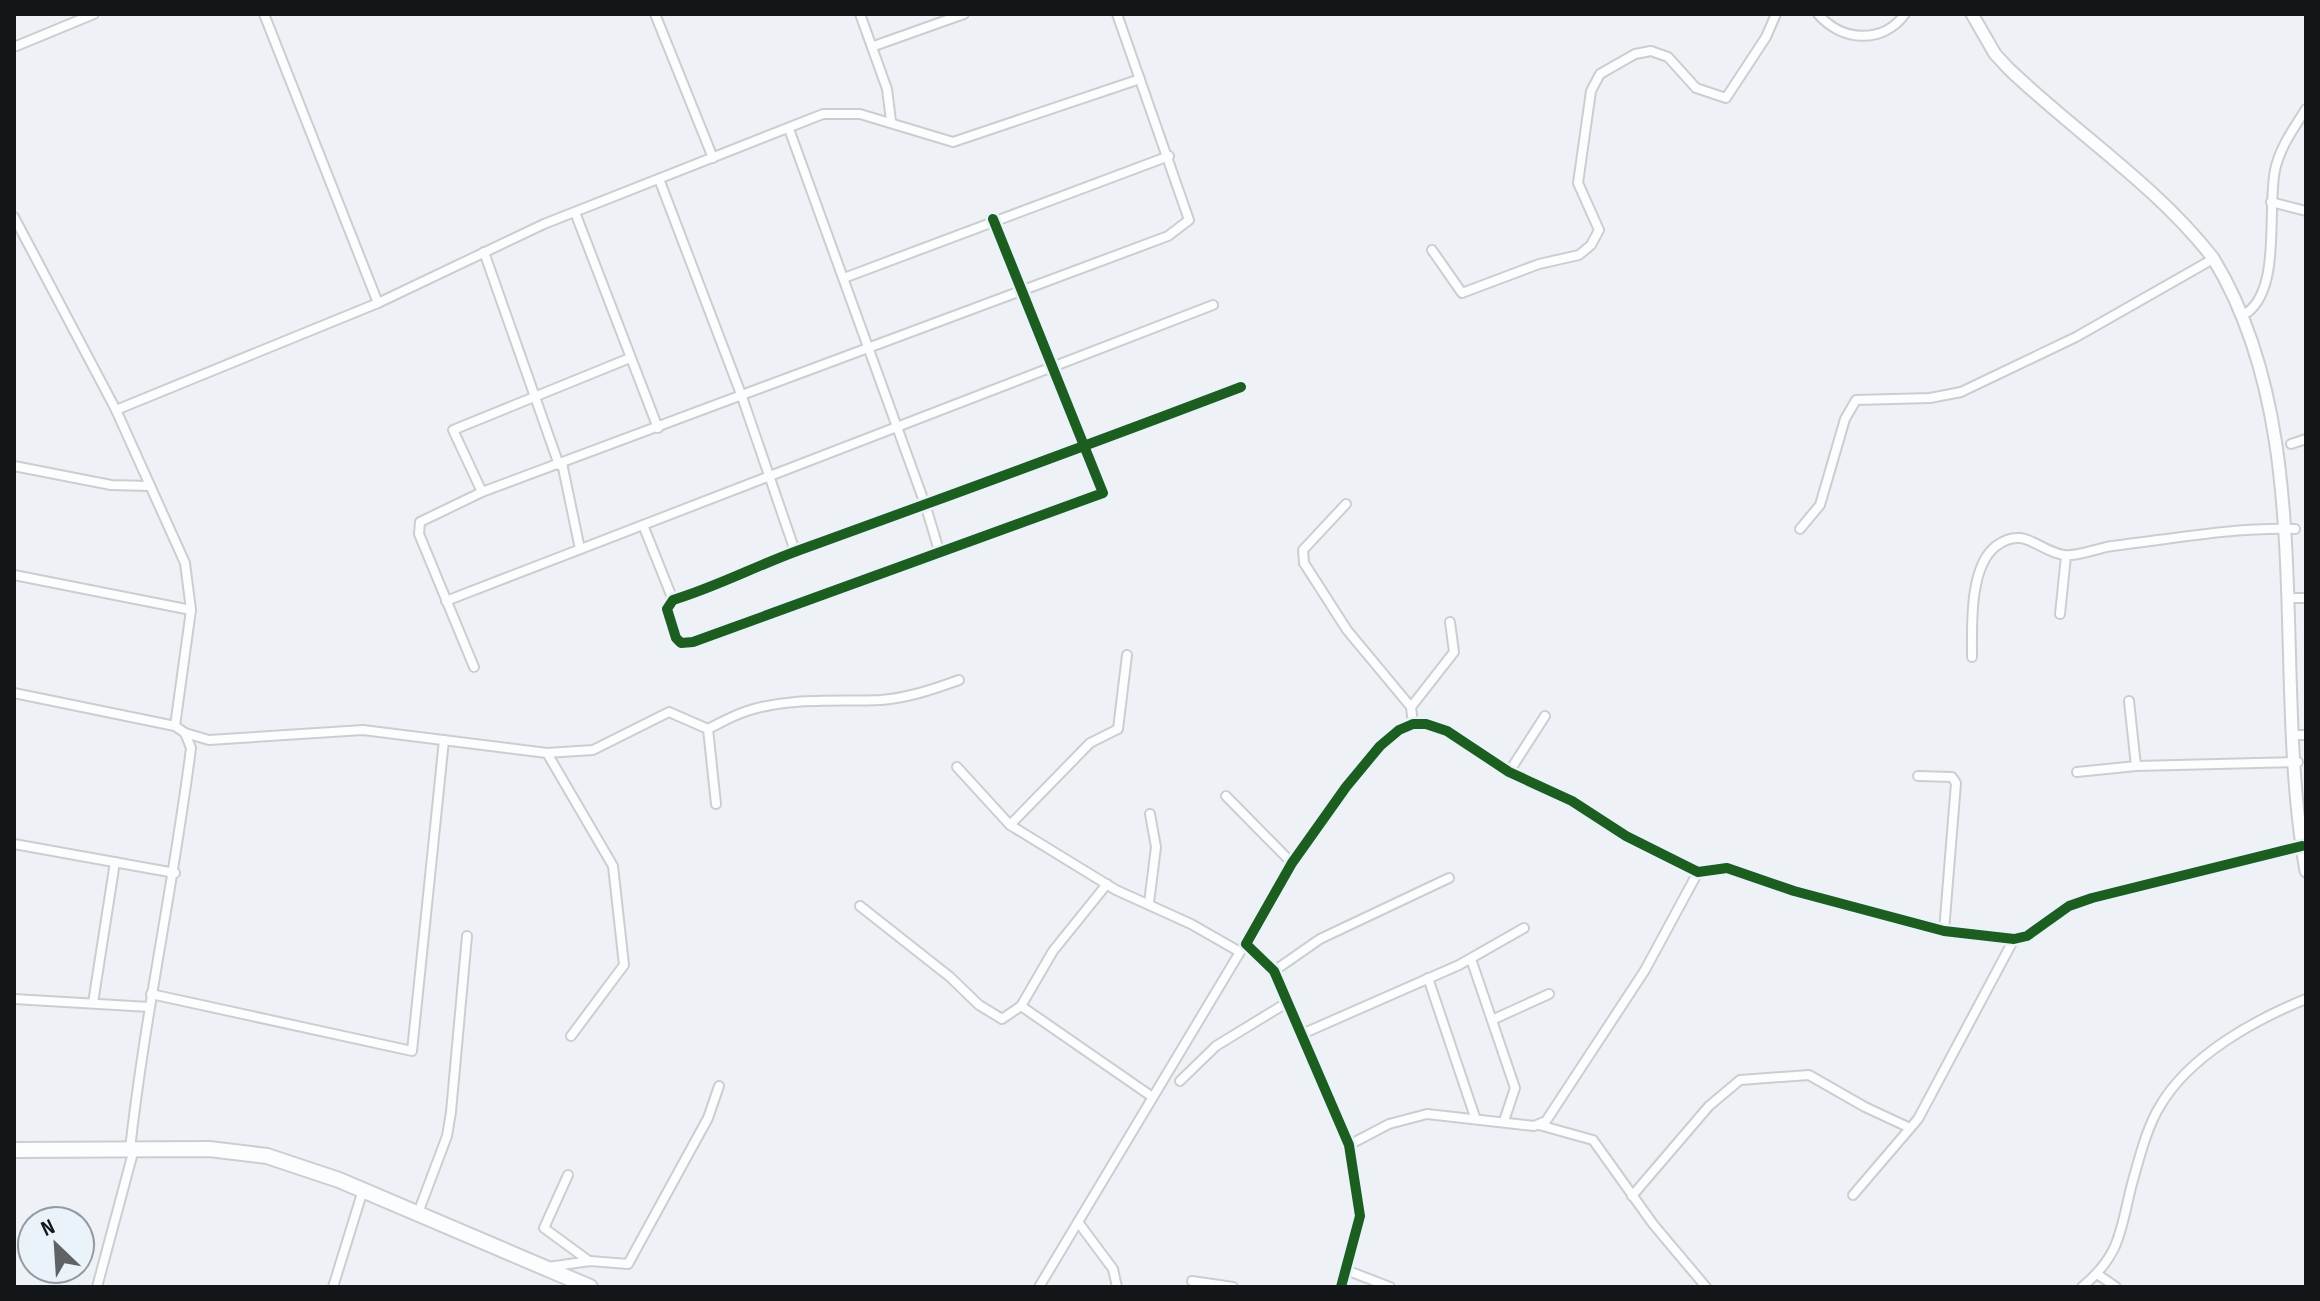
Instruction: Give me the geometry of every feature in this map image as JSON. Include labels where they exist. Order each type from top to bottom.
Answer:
[{"type":"main road","points":[[14,1150],[209,1149],[267,1156],[363,1190],[590,1287]]},
{"type":"street","points":[[14,47],[94,14]]},
{"type":"street","points":[[264,14],[378,303]]},
{"type":"street","points":[[655,14],[713,158]]},
{"type":"street","points":[[860,14],[887,89],[891,121]]},
{"type":"street","points":[[874,46],[964,14]]},
{"type":"street","points":[[474,667],[418,529],[420,522],[482,492],[1168,236],[1189,220],[1117,14]]},
{"type":"street","points":[[1432,250],[1462,293],[1539,264],[1579,255],[1591,245],[1599,230],[1578,183],[1591,91],[1600,74],[1635,54],[1651,51],[1668,57],[1696,88],[1726,98],[1766,37],[1776,14]]},
{"type":"street","points":[[1818,14],[1834,30],[1871,38],[1895,28],[1905,14]]},
{"type":"street","points":[[1972,14],[1995,54],[2009,69],[2169,209],[2213,259],[2248,312],[2283,408]]},
{"type":"street","points":[[116,410],[378,303],[544,224],[576,215],[823,114],[860,114],[953,142],[1140,79]]},
{"type":"street","points":[[2248,312],[2264,293],[2268,278],[2271,202],[2278,158],[2306,109]]},
{"type":"street","points":[[789,129],[870,348],[940,554]]},
{"type":"street","points":[[844,278],[993,219],[1169,156]]},
{"type":"street","points":[[659,179],[741,394],[795,551]]},
{"type":"street","points":[[2271,202],[2306,211]]},
{"type":"street","points":[[576,215],[658,428]]},
{"type":"street","points":[[14,217],[116,410],[185,563],[191,610],[175,726]]},
{"type":"street","points":[[993,219],[1082,447],[1103,493],[693,642],[681,643],[676,638],[667,609],[673,600],[795,551],[926,507],[1082,447],[1241,387]]},
{"type":"street","points":[[484,252],[560,464],[580,549]]},
{"type":"street","points":[[1800,529],[1820,505],[1845,419],[1856,400],[1930,398],[1961,392],[2076,337],[2213,259]]},
{"type":"street","points":[[446,601],[1213,305]]},
{"type":"street","points":[[482,492],[453,430],[630,358]]},
{"type":"street","points":[[2288,428],[2292,449],[2306,439]]},
{"type":"street","points":[[14,466],[111,485],[150,486]]},
{"type":"street","points":[[2295,490],[2302,735],[2298,762],[2306,871]]},
{"type":"street","points":[[1346,504],[1303,550],[1304,563],[1347,630],[1411,707],[1413,724]]},
{"type":"street","points":[[643,525],[673,600]]},
{"type":"street","points":[[1972,657],[1973,602],[1984,565],[1993,548],[2020,537],[2066,556],[2149,541],[2295,529]]},
{"type":"street","points":[[2060,614],[2066,556]]},
{"type":"street","points":[[14,575],[191,610]]},
{"type":"street","points":[[1411,707],[1454,652],[1450,622]]},
{"type":"street","points":[[1010,825],[1090,743],[1118,729],[1127,655]]},
{"type":"street","points":[[14,693],[175,726],[185,733],[209,740],[363,730],[547,753],[593,750],[669,712],[708,729],[747,711],[773,705],[826,700],[883,700],[921,693],[959,680]]},
{"type":"street","points":[[2129,701],[2136,766]]},
{"type":"street","points":[[1509,772],[1545,716]]},
{"type":"street","points":[[1039,1287],[1292,863],[1364,764],[1399,730],[1413,724],[1426,724],[1447,731],[1509,772],[1572,801],[1626,836],[1698,872],[1727,868],[1794,891],[1944,931],[2014,939],[2027,936],[2069,906],[2092,898],[2302,846]]},
{"type":"street","points":[[708,729],[716,804]]},
{"type":"street","points":[[97,1287],[132,1149],[149,1007],[175,873],[191,748],[185,733]]},
{"type":"street","points":[[191,748],[209,740]]},
{"type":"street","points":[[151,994],[412,1051],[444,740]]},
{"type":"street","points":[[547,753],[613,866],[624,965],[571,1036]]},
{"type":"street","points":[[2077,772],[2136,766],[2298,762]]},
{"type":"street","points":[[957,767],[1010,825],[1107,884],[1243,948],[1274,971],[1349,1145],[1360,1216],[1341,1287]]},
{"type":"street","points":[[1918,776],[1952,777],[1957,788],[1944,931]]},
{"type":"street","points":[[1226,796],[1292,863]]},
{"type":"street","points":[[1149,903],[1156,847],[1150,814]]},
{"type":"street","points":[[14,844],[175,873]]},
{"type":"street","points":[[93,1003],[115,862]]},
{"type":"street","points":[[1539,1125],[1546,1121],[1645,970],[1698,872]]},
{"type":"street","points":[[1274,971],[1320,939],[1449,878]]},
{"type":"street","points":[[860,906],[996,1018],[1008,1018],[1021,1006],[1053,951],[1107,884]]},
{"type":"street","points":[[1302,1034],[1471,959],[1524,928]]},
{"type":"street","points":[[418,1213],[447,1136],[467,936]]},
{"type":"street","points":[[1853,1195],[1910,1128],[2014,939]]},
{"type":"street","points":[[1471,959],[1515,1088],[1504,1121]]},
{"type":"street","points":[[1428,978],[1475,1117]]},
{"type":"street","points":[[1492,1020],[1549,994]]},
{"type":"street","points":[[14,999],[149,1007]]},
{"type":"street","points":[[2082,1287],[2097,1274],[2120,1241],[2133,1182],[2162,1102],[2193,1066],[2269,1015],[2306,999]]},
{"type":"street","points":[[1180,1081],[1216,1046],[1288,1002]]},
{"type":"street","points":[[1021,1006],[1151,1096]]},
{"type":"street","points":[[1632,1196],[1709,1106],[1740,1080],[1809,1075],[1910,1128]]},
{"type":"street","points":[[544,1268],[590,1261],[628,1264],[708,1118],[719,1086]]},
{"type":"street","points":[[1349,1145],[1410,1117],[1427,1114],[1539,1125],[1593,1140],[1632,1196],[1706,1287]]},
{"type":"street","points":[[568,1175],[544,1228],[545,1233],[590,1261]]},
{"type":"street","points":[[333,1287],[363,1190]]},
{"type":"street","points":[[1078,1222],[1113,1269],[1117,1287]]},
{"type":"street","points":[[1346,1270],[1390,1287]]},
{"type":"street","points":[[2097,1274],[2116,1287]]},
{"type":"street","points":[[1192,1281],[1233,1287]]},
{"type":"cycle path","points":[[993,219],[1103,493],[693,642],[681,643],[676,638],[667,609],[673,600],[797,551],[1020,470],[1075,449],[1131,429],[1241,387]]},
{"type":"cycle path","points":[[1341,1287],[1360,1216],[1349,1145],[1274,971],[1246,944],[1292,863],[1346,787],[1380,746],[1399,730],[1413,724],[1426,724],[1447,731],[1509,772],[1572,801],[1626,836],[1698,872],[1727,868],[1794,891],[1944,931],[2014,939],[2027,936],[2069,906],[2092,898],[2302,846]]}]
